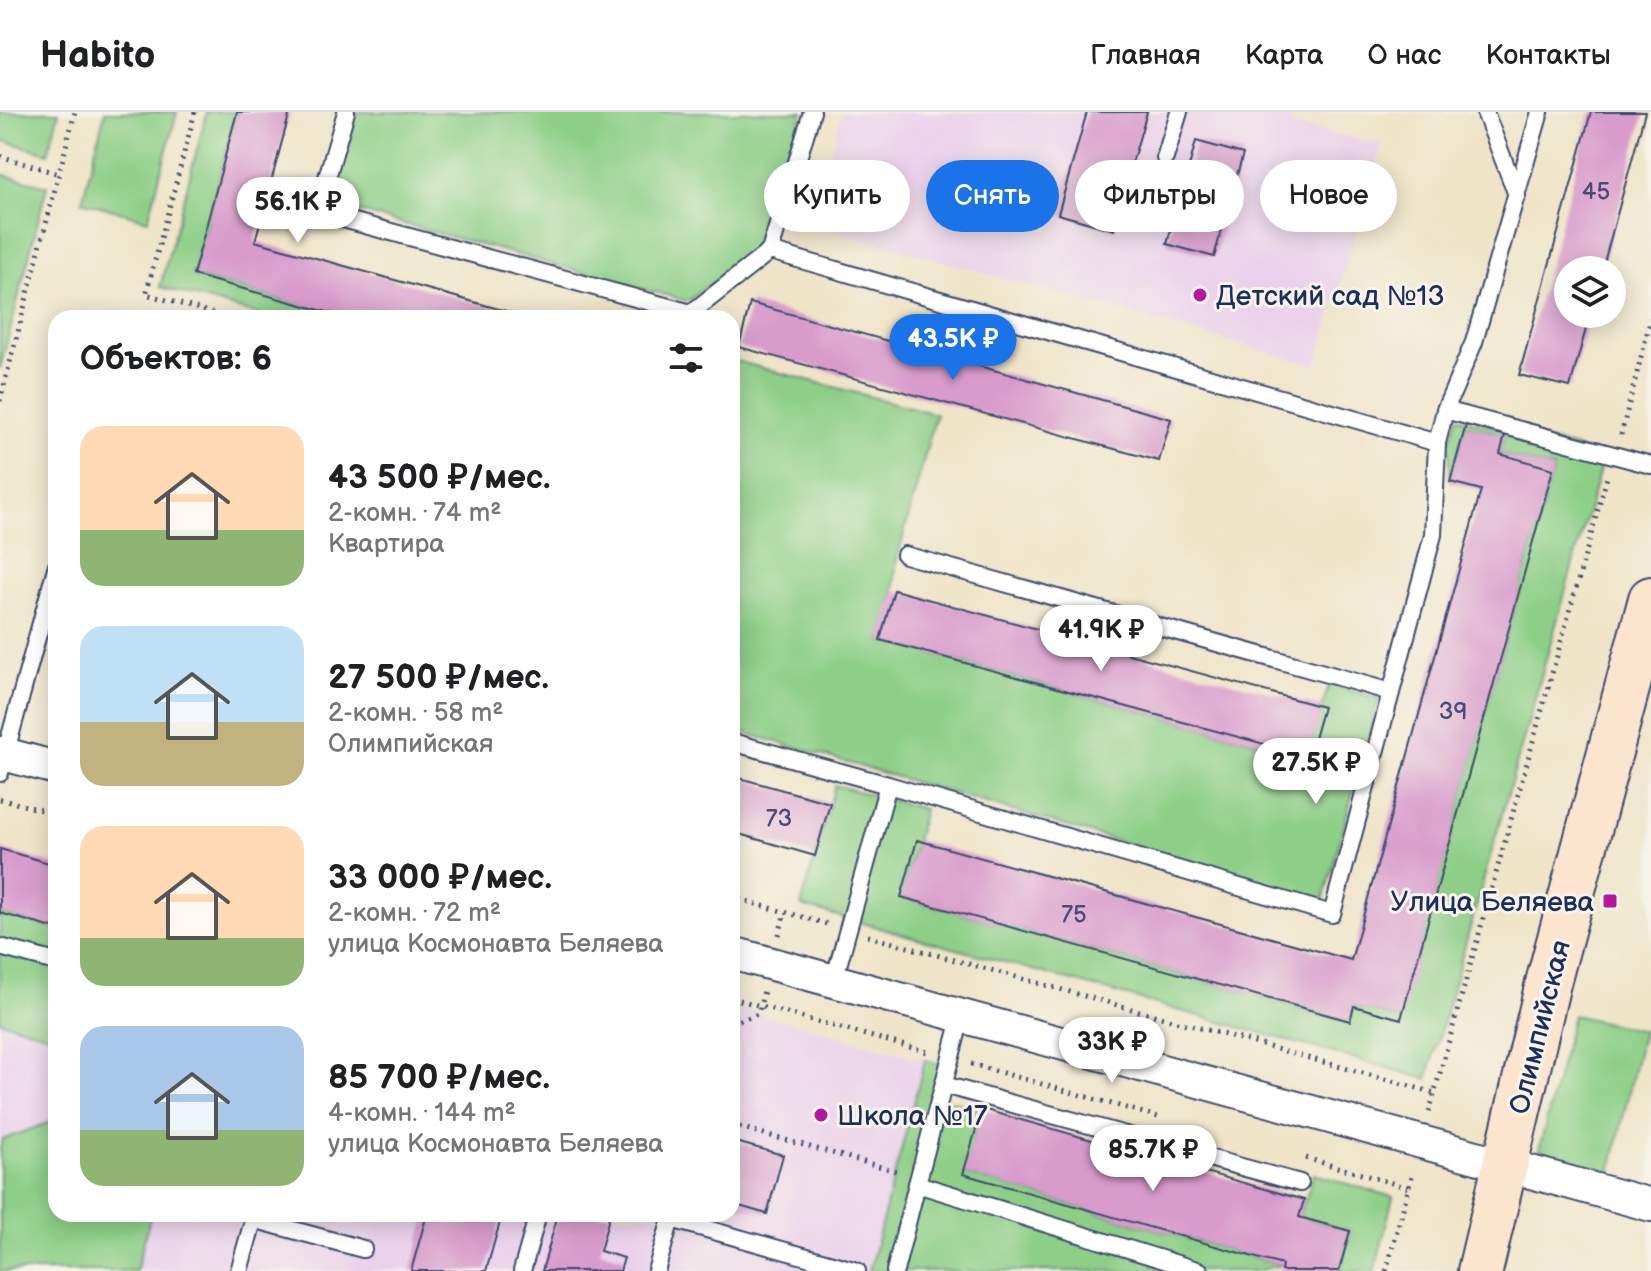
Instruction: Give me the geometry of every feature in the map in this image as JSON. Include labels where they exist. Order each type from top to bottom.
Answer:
[{"type":"main road","name":"Олимпийская","points":[[1480,1271],[1548,983],[1651,599]]},
{"type":"street","points":[[2,760],[48,767]]},
{"type":"street","points":[[740,955],[1651,1205]]},
{"type":"lane","points":[[346,112],[317,212],[668,310]]},
{"type":"lane","points":[[697,310],[770,251],[812,112]]},
{"type":"lane","points":[[1165,158],[1179,112]]},
{"type":"lane","points":[[1485,112],[1517,195]]},
{"type":"lane","points":[[740,744],[1332,914],[1433,535],[1437,443],[1445,410],[1474,342],[1540,112]]},
{"type":"lane","points":[[770,251],[1437,443]]},
{"type":"lane","points":[[1445,410],[1651,465]]},
{"type":"lane","points":[[905,555],[1391,692]]},
{"type":"lane","points":[[2,760],[48,596]]},
{"type":"lane","points":[[834,980],[888,785]]},
{"type":"lane","points":[[0,947],[48,960]]},
{"type":"lane","points":[[895,1271],[962,1015]]},
{"type":"lane","points":[[944,1085],[1300,1183]]},
{"type":"lane","points":[[917,1184],[1200,1271]]},
{"type":"lane","points":[[239,1271],[253,1222]]},
{"type":"lane","points":[[271,1222],[363,1249]]},
{"type":"lane","points":[[522,1271],[536,1222]]},
{"type":"lane","points":[[656,1271],[670,1222]]},
{"type":"lane","points":[[682,1222],[857,1271]]},
{"type":"path","points":[[0,401],[75,112]]},
{"type":"path","points":[[195,112],[146,294],[201,310]]},
{"type":"path","points":[[0,156],[59,174]]},
{"type":"path","points":[[1386,1271],[1651,318]]},
{"type":"path","points":[[0,799],[48,812]]},
{"type":"path","points":[[740,899],[1435,1093]]},
{"type":"path","points":[[740,1000],[1166,1119]]},
{"type":"path","points":[[740,1127],[896,1171]]},
{"type":"path","points":[[1305,1158],[1409,1188]]},
{"type":"shaded area","name":"Детский сад №13","points":[[842,112],[1288,112],[1292,125],[1382,144],[1377,160],[1260,160],[1260,232],[1356,232],[1316,366],[839,232],[910,232],[910,160],[828,160]]},
{"type":"shaded area","name":"Школа №17","points":[[740,1008],[925,1060],[869,1271],[0,1271],[0,1021],[48,1035],[48,1222],[740,1222]]},
{"type":"green space","points":[[0,112],[59,112],[48,153],[0,140]]},
{"type":"green space","points":[[105,112],[177,112],[148,220],[82,201]]},
{"type":"green space","points":[[207,112],[237,112],[193,275],[320,310],[242,310],[160,287]]},
{"type":"green space","points":[[357,112],[803,112],[788,160],[764,160],[765,232],[761,246],[688,301],[331,204]]},
{"type":"green space","points":[[0,174],[47,186],[0,369]]},
{"type":"green space","points":[[740,362],[936,414],[896,563],[894,590],[881,640],[1308,756],[1329,684],[1379,698],[1323,901],[740,731]]},
{"type":"green space","points":[[1457,417],[1604,455],[1427,1079],[801,906],[835,785],[924,809],[902,897],[1349,1021],[1354,1006],[1400,1019],[1553,469],[1500,454],[1505,435],[1466,425],[1450,482],[1449,444]]},
{"type":"green space","points":[[0,913],[48,927],[48,1035],[0,1021]]},
{"type":"green space","points":[[1573,1015],[1643,1031],[1610,1174],[1539,1150]]},
{"type":"green space","points":[[925,1060],[941,1064],[933,1096],[982,1109],[964,1174],[1282,1265],[1255,1271],[869,1271]]},
{"type":"green space","points":[[48,1123],[48,1222],[149,1222],[136,1271],[0,1271],[2,1140]]},
{"type":"green space","points":[[1314,1174],[1393,1197],[1375,1271],[1339,1271],[1350,1231],[1299,1217]]},
{"type":"building","points":[[237,112],[290,112],[255,241],[502,310],[320,310],[193,275]]},
{"type":"building","points":[[1087,112],[1147,112],[1133,160],[1075,160],[1075,219],[1059,214]]},
{"type":"building","points":[[1591,112],[1645,112],[1606,256],[1554,256],[1554,328],[1586,328],[1570,387],[1519,375]]},
{"type":"building","points":[[1196,141],[1243,154],[1241,160],[1191,160]]},
{"type":"building","points":[[1170,232],[1221,232],[1214,257],[1167,244]]},
{"type":"building","points":[[750,303],[1171,419],[1159,461],[740,347]]},
{"type":"building","points":[[1466,425],[1505,435],[1500,454],[1553,469],[1401,1019],[1354,1006],[1350,1021],[901,897],[917,840],[1351,960],[1481,490],[1450,482]]},
{"type":"building","points":[[894,590],[1323,707],[1309,756],[880,640]]},
{"type":"building","points":[[740,778],[830,803],[815,856],[740,834]]},
{"type":"building","points":[[0,849],[48,863],[48,927],[0,913]]},
{"type":"building","points":[[982,1109],[1304,1200],[1299,1217],[1350,1231],[1339,1271],[1281,1271],[1282,1265],[963,1174]]},
{"type":"building","points":[[740,1143],[783,1155],[767,1214],[740,1206]]},
{"type":"building","points":[[425,1222],[500,1222],[486,1271],[411,1271]]},
{"type":"building","points":[[556,1222],[608,1222],[600,1251],[624,1258],[620,1271],[542,1271]]},
{"type":"place","name":"Детский сад №13","points":[[1200,295]]},
{"type":"place","name":"Улица Беляева","points":[[1610,901]]},
{"type":"place","name":"Школа №17","points":[[821,1115]]}]
